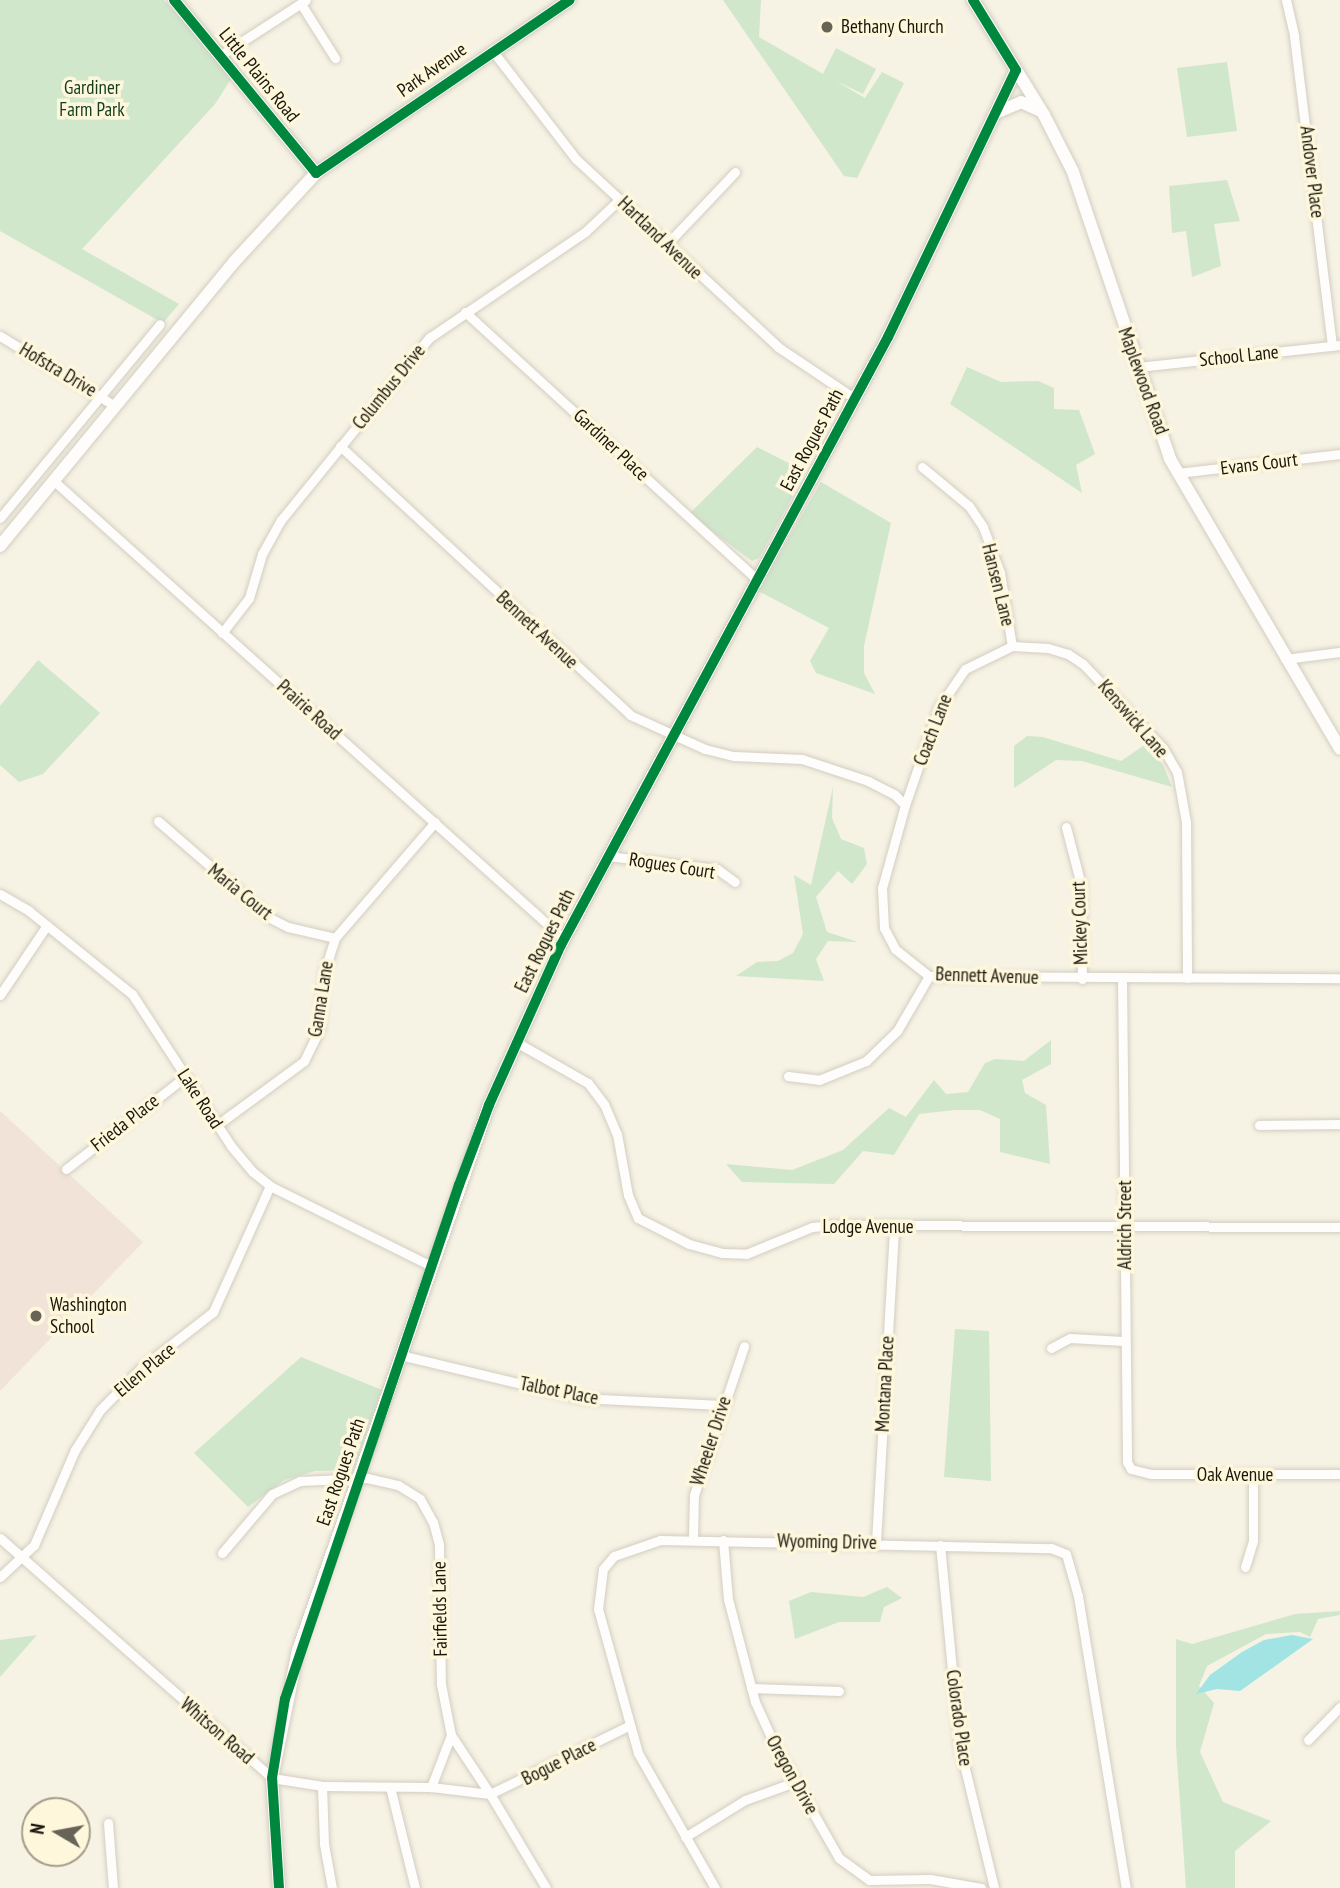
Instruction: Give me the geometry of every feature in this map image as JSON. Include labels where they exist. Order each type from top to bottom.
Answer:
[{"type":"street","name":"Little Plains Road","points":[[174,0],[316,173]]},
{"type":"street","name":"Park Avenue","points":[[0,546],[276,213],[316,173],[492,50],[569,0]]},
{"type":"street","name":"Maplewood Road","points":[[973,0],[1044,115],[1073,172],[1138,367],[1178,473],[1340,749]]},
{"type":"street","name":"Andover Place","points":[[1286,0],[1296,48],[1336,345]]},
{"type":"street","points":[[221,55],[303,2],[335,58]]},
{"type":"street","name":"Hartland Avenue","points":[[492,50],[554,134],[620,199],[778,347],[854,398]]},
{"type":"street","name":"East Rogues Path","points":[[279,1888],[272,1778],[298,1650],[431,1266],[516,1042],[564,939],[607,856],[854,398],[1016,70]]},
{"type":"street","points":[[995,114],[1021,102],[1044,115]]},
{"type":"street","points":[[667,244],[735,172]]},
{"type":"street","name":"Columbus Drive","points":[[222,633],[249,598],[270,538],[340,446],[429,338],[585,232],[620,199]]},
{"type":"street","name":"Gardiner Place","points":[[465,312],[756,579]]},
{"type":"street","points":[[0,517],[160,324]]},
{"type":"street","name":"Hofstra Drive","points":[[0,336],[100,394],[115,406]]},
{"type":"street","name":"School Lane","points":[[1138,367],[1336,345]]},
{"type":"street","name":"Bennett Avenue","points":[[340,446],[630,715],[671,736],[734,756],[802,759],[875,784],[905,805],[880,909],[895,948],[929,976],[1082,979],[1340,978]]},
{"type":"street","name":"Evans Court","points":[[1178,473],[1340,454]]},
{"type":"street","name":"Hansen Lane","points":[[922,467],[969,506],[983,527],[1000,573],[1012,646]]},
{"type":"street","name":"Prairie Road","points":[[54,481],[564,939]]},
{"type":"street","name":"Coach Lane","points":[[905,805],[952,684],[982,657],[1012,646]]},
{"type":"street","name":"Kenswick Lane","points":[[1012,646],[1048,648],[1083,663],[1163,748],[1177,772],[1186,822],[1187,978]]},
{"type":"street","points":[[1285,659],[1340,652]]},
{"type":"street","name":"Maria Court","points":[[158,821],[270,918],[288,928],[335,938]]},
{"type":"street","name":"Ganna Lane","points":[[217,1125],[290,1075],[314,1046],[324,972],[335,938],[435,822]]},
{"type":"street","name":"Mickey Court","points":[[1066,827],[1081,885],[1082,979]]},
{"type":"street","name":"Rogues Court","points":[[607,856],[717,869],[735,882]]},
{"type":"street","name":"Lake Road","points":[[0,894],[47,925],[132,994],[217,1125],[243,1160],[270,1186],[431,1266]]},
{"type":"street","points":[[0,995],[47,925]]},
{"type":"street","points":[[788,1076],[819,1080],[866,1062],[897,1031],[929,976]]},
{"type":"street","name":"Aldrich Street","points":[[1122,979],[1126,1226],[1124,1453],[1131,1469]]},
{"type":"street","name":"Lodge Avenue","points":[[516,1042],[588,1083],[604,1104],[617,1134],[628,1195],[638,1218],[662,1231],[722,1253],[746,1254],[812,1227],[1340,1227]]},
{"type":"street","name":"Frieda Place","points":[[66,1169],[185,1077]]},
{"type":"street","points":[[1259,1125],[1340,1124]]},
{"type":"street","name":"Ellen Place","points":[[0,1577],[23,1558],[47,1521],[75,1450],[100,1410],[141,1368],[213,1312],[270,1186]]},
{"type":"street","name":"Montana Place","points":[[876,1542],[894,1227]]},
{"type":"street","points":[[1051,1348],[1070,1338],[1123,1341]]},
{"type":"street","name":"Wheeler Drive","points":[[694,1538],[694,1494],[721,1405],[744,1346]]},
{"type":"street","name":"Talbot Place","points":[[400,1355],[580,1398],[721,1405]]},
{"type":"street","name":"Oak Avenue","points":[[1131,1469],[1151,1474],[1340,1474]]},
{"type":"street","points":[[1245,1567],[1253,1539],[1253,1475]]},
{"type":"street","name":"Fairfields Lane","points":[[222,1553],[272,1494],[300,1481],[357,1478],[410,1491],[433,1522],[439,1545],[441,1684],[451,1735]]},
{"type":"street","name":"Whitson Road","points":[[0,1538],[272,1778],[322,1786],[431,1787],[490,1794]]},
{"type":"street","name":"Wyoming Drive","points":[[715,1888],[649,1779],[628,1726],[598,1609],[603,1569],[614,1556],[632,1547],[694,1538],[1051,1548],[1066,1555],[1078,1596],[1126,1888]]},
{"type":"street","name":"Oregon Drive","points":[[723,1540],[728,1599],[751,1688],[762,1719],[839,1858],[861,1876],[887,1883],[930,1879],[981,1888]]},
{"type":"street","name":"Colorado Place","points":[[940,1545],[959,1744],[994,1888]]},
{"type":"street","points":[[751,1688],[839,1691]]},
{"type":"street","points":[[1308,1740],[1340,1707]]},
{"type":"street","name":"Bogue Place","points":[[490,1794],[628,1726]]},
{"type":"street","points":[[431,1787],[451,1735]]},
{"type":"street","points":[[451,1735],[547,1888]]},
{"type":"street","points":[[685,1837],[745,1800],[795,1782]]},
{"type":"street","points":[[322,1786],[324,1844],[332,1888]]},
{"type":"street","points":[[390,1787],[415,1888]]},
{"type":"street","points":[[108,1823],[113,1888]]},
{"type":"shaded area","name":"Washington School","points":[[0,1111],[143,1242],[0,1391]]},
{"type":"green space","name":"Gardiner Farm Park","points":[[0,0],[164,0],[233,76],[215,104],[82,249],[179,304],[163,323],[0,231]]},
{"type":"green space","points":[[723,0],[761,0],[759,37],[823,74],[836,48],[876,69],[863,94],[836,81],[865,98],[882,72],[904,83],[857,178],[844,176]]},
{"type":"green space","points":[[1227,62],[1237,131],[1187,137],[1177,68]]},
{"type":"green space","points":[[1227,180],[1240,221],[1214,224],[1221,266],[1192,277],[1186,231],[1172,233],[1169,186]]},
{"type":"green space","points":[[967,367],[1001,382],[1038,381],[1054,388],[1054,409],[1079,410],[1095,454],[1076,465],[1082,493],[950,404]]},
{"type":"green space","points":[[757,447],[806,472],[759,558],[752,561],[689,514]]},
{"type":"green space","points":[[821,482],[891,523],[864,646],[864,673],[875,694],[816,673],[810,661],[829,628],[758,591]]},
{"type":"green space","points":[[38,660],[100,713],[43,774],[19,782],[0,765],[0,706]]},
{"type":"green space","points":[[1027,736],[1043,737],[1121,761],[1146,744],[1163,765],[1172,787],[1082,761],[1056,760],[1014,788],[1014,746]]},
{"type":"green space","points":[[833,787],[832,818],[841,839],[864,848],[867,864],[852,884],[838,871],[816,897],[827,932],[858,942],[828,941],[816,959],[824,981],[736,976],[757,962],[778,961],[793,953],[803,934],[794,875],[811,885]]},
{"type":"green space","points":[[1051,1040],[1051,1064],[1022,1080],[1025,1093],[1046,1105],[1050,1164],[1000,1152],[1000,1119],[980,1110],[955,1110],[919,1114],[894,1155],[863,1151],[834,1184],[742,1182],[726,1164],[792,1170],[843,1150],[889,1108],[906,1117],[934,1080],[946,1094],[968,1092],[985,1063],[995,1059],[1024,1061]]},
{"type":"green space","points":[[955,1329],[989,1331],[991,1481],[944,1477]]},
{"type":"green space","points":[[301,1357],[382,1390],[353,1470],[315,1471],[284,1480],[248,1507],[194,1453]]},
{"type":"green space","points":[[887,1587],[902,1598],[884,1607],[880,1622],[839,1622],[795,1639],[789,1601],[811,1592],[863,1597]]},
{"type":"green space","points":[[1340,1611],[1340,1615],[1318,1619],[1310,1637],[1300,1632],[1266,1634],[1207,1666],[1199,1686],[1214,1703],[1200,1752],[1223,1802],[1271,1821],[1235,1851],[1235,1888],[1186,1888],[1176,1746],[1176,1639],[1192,1644],[1295,1614]]},
{"type":"green space","points":[[37,1635],[0,1677],[0,1640]]},
{"type":"water","points":[[1292,1635],[1313,1639],[1240,1691],[1217,1689],[1196,1694],[1210,1675],[1242,1652],[1264,1640]]},
{"type":"cycle path","points":[[174,0],[316,173],[570,0]]},
{"type":"cycle path","points":[[279,1888],[272,1778],[285,1699],[459,1185],[489,1105],[561,945],[888,337],[1016,70],[973,0]]},
{"type":"place","name":"Bethany Church","points":[[827,27]]},
{"type":"place","name":"Washington School","points":[[36,1316]]}]
